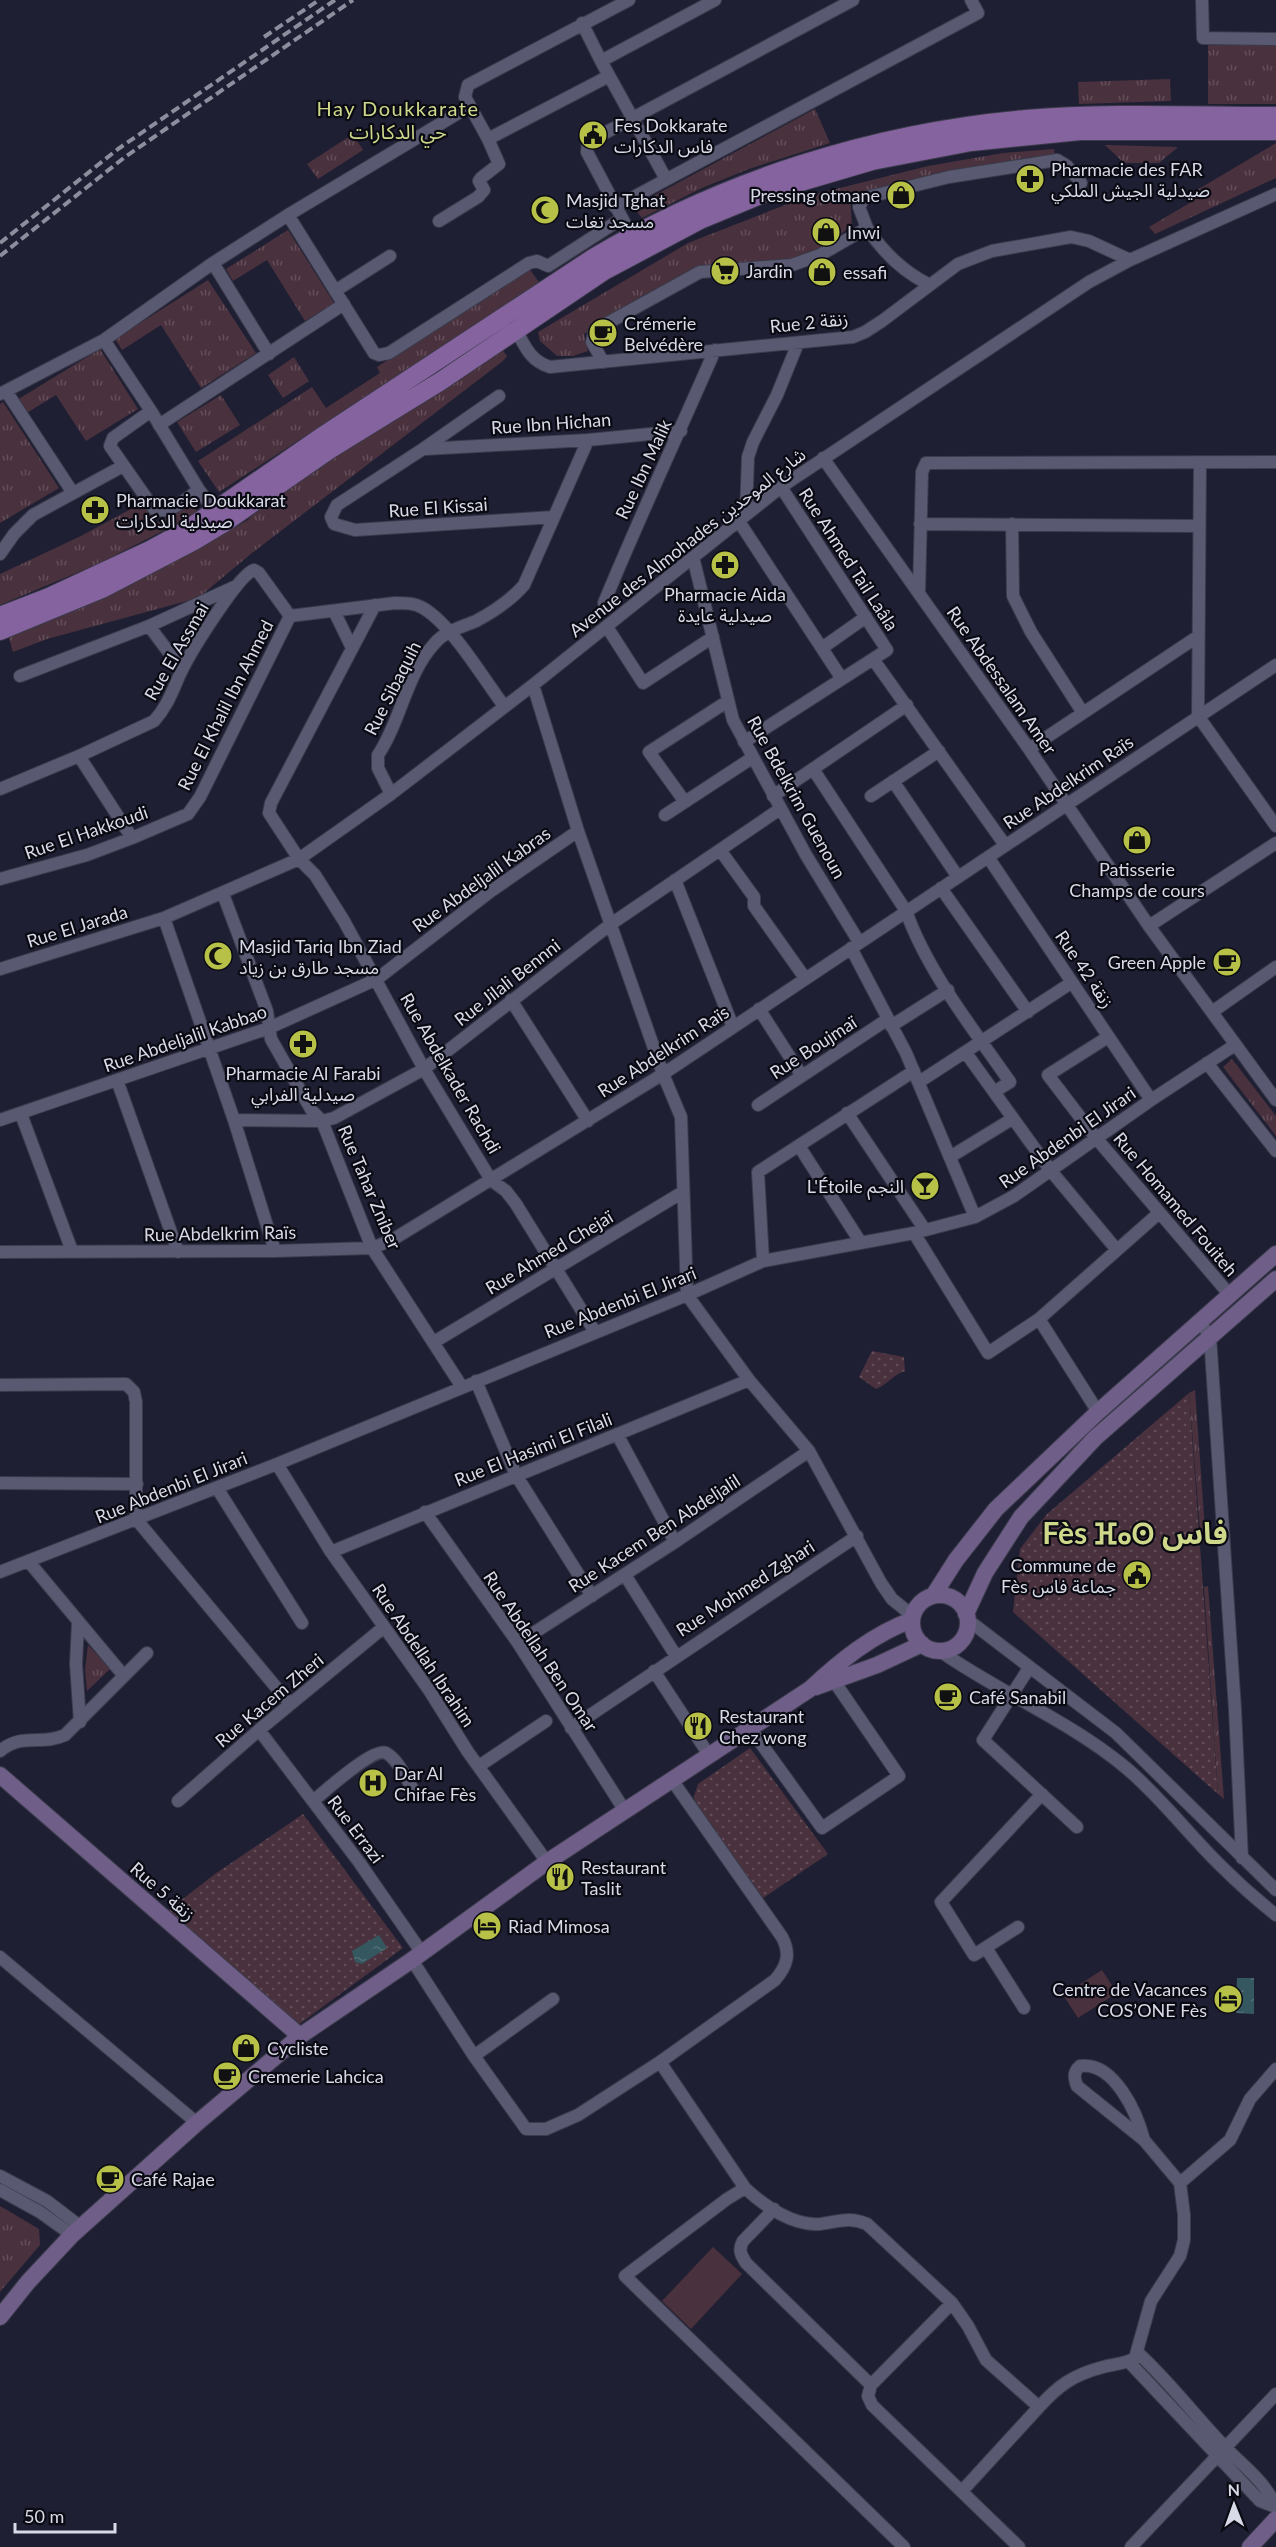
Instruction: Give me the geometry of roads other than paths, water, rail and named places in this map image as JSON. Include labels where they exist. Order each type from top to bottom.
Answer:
[{"type":"main road","points":[[0,616],[49,597],[150,550],[215,511],[324,435],[630,235],[691,206],[763,177],[847,152],[949,130],[1026,119],[1077,116],[1276,116]]},
{"type":"main road","points":[[0,631],[102,589],[195,541],[224,524],[329,450],[441,381],[568,294],[643,249],[700,220],[770,191],[817,176],[922,150],[1028,135],[1080,131],[1276,131]]},
{"type":"street","points":[[439,221],[478,197],[484,190],[479,181],[499,164],[465,97],[466,90],[474,80],[629,0]]},
{"type":"street","points":[[601,61],[715,0]]},
{"type":"street","points":[[630,235],[586,147],[588,142],[854,0]]},
{"type":"street","points":[[615,207],[978,13],[971,0]]},
{"type":"street","points":[[1202,0],[1203,38],[1276,39]]},
{"type":"street","points":[[582,23],[631,119],[666,179]]},
{"type":"street","points":[[488,139],[609,76]]},
{"type":"street","points":[[73,493],[3,393],[104,340],[213,263],[288,215],[470,106]]},
{"type":"street","points":[[928,284],[913,276],[889,257],[867,228],[859,207],[864,198],[949,177],[1058,160],[1067,166],[1081,183]]},
{"type":"street","name":"Avenue des Almohades شارع الموحدين","points":[[164,918],[223,894],[298,859],[391,794],[533,685],[781,487],[1065,298],[1130,260],[1276,194]]},
{"type":"street","points":[[288,215],[374,353],[385,355],[529,263],[537,261],[548,266],[621,219]]},
{"type":"street","points":[[603,362],[594,348],[593,333],[679,282],[700,272],[792,265],[820,255],[867,228]]},
{"type":"street","name":"Rue 2 زنقة","points":[[516,330],[531,356],[539,364],[550,367],[853,337],[865,332],[958,264],[992,251],[1052,238],[1071,237],[1089,241],[1130,260]]},
{"type":"street","points":[[335,291],[390,256]]},
{"type":"street","points":[[213,263],[269,354]]},
{"type":"street","points":[[159,425],[344,304]]},
{"type":"street","points":[[104,340],[199,490],[215,511]]},
{"type":"street","points":[[798,343],[748,457],[742,517],[842,679]]},
{"type":"street","name":"Rue Ibn Malik","points":[[604,603],[643,507],[681,431],[715,350]]},
{"type":"street","points":[[423,449],[499,396]]},
{"type":"street","points":[[151,411],[110,442],[110,446],[154,509],[170,510],[199,490]]},
{"type":"street","name":"Rue Ibn Hichan","points":[[423,449],[588,440],[681,431]]},
{"type":"street","name":"Rue Sibaquih","points":[[391,794],[378,768],[378,755],[423,660],[435,642],[450,632],[478,620],[513,597],[524,585],[588,440]]},
{"type":"street","name":"Rue El Kissai","points":[[423,449],[337,505],[332,517],[334,524],[355,530],[554,517]]},
{"type":"street","name":"Rue Abdessalam Amer","points":[[823,458],[1029,749],[1149,926],[1276,1100]]},
{"type":"street","points":[[1200,462],[1198,716],[1276,826]]},
{"type":"street","points":[[919,592],[922,472],[926,463],[1276,462]]},
{"type":"street","points":[[0,554],[14,534],[33,515],[123,466]]},
{"type":"street","name":"Rue Ahmed Tail Laâla","points":[[781,487],[887,650],[873,659]]},
{"type":"street","points":[[920,524],[1199,525]]},
{"type":"street","points":[[1012,524],[1012,596],[1031,632],[1083,712]]},
{"type":"street","name":"Rue Bdelkrim Guenoun","points":[[693,557],[728,701],[744,742],[855,945],[916,1077],[975,1217]]},
{"type":"street","points":[[20,676],[149,626],[238,582],[254,570],[259,573],[290,616]]},
{"type":"street","name":"Rue El Assmai","points":[[0,789],[154,721],[170,699],[182,670],[238,582]]},
{"type":"street","name":"Rue El Khalil Ibn Ahmed","points":[[183,817],[200,797],[290,616],[395,603],[413,604],[423,608],[450,632],[504,706]]},
{"type":"street","name":"Rue Abdelkader Rachdi","points":[[375,605],[269,808],[269,813],[298,859],[315,875],[377,979],[424,1069],[491,1180],[506,1191],[516,1204],[596,1332]]},
{"type":"street","points":[[334,611],[352,648]]},
{"type":"street","points":[[822,648],[866,617]]},
{"type":"street","points":[[149,626],[182,670]]},
{"type":"street","points":[[607,627],[644,683],[713,637]]},
{"type":"street","points":[[1029,749],[1197,637]]},
{"type":"street","points":[[744,742],[873,659],[1005,845]]},
{"type":"street","name":"Rue Abdelkrim Raïs","points":[[0,1252],[275,1251],[372,1248],[401,1235],[663,1074],[1276,665]]},
{"type":"street","points":[[533,685],[578,831],[663,1074],[681,1117],[687,1295],[749,1380],[809,1451],[886,1591],[912,1618],[916,1638],[922,1644],[940,1651],[973,1674],[1054,1717],[1100,1747],[1127,1768],[1221,1866],[1276,1915]]},
{"type":"street","points":[[685,802],[650,752],[728,701]]},
{"type":"street","points":[[773,796],[907,705]]},
{"type":"street","points":[[871,796],[939,751]]},
{"type":"street","points":[[79,756],[132,838]]},
{"type":"street","points":[[665,815],[752,758]]},
{"type":"street","points":[[813,769],[906,911],[915,936],[948,990],[1011,1082],[994,1092]]},
{"type":"street","points":[[893,781],[958,877]]},
{"type":"street","name":"Rue Jilali Bennni","points":[[234,1120],[322,1121],[334,1118],[424,1069],[611,924],[780,809]]},
{"type":"street","name":"Rue El Hakkoudi","points":[[0,879],[87,855],[183,817]]},
{"type":"street","name":"Rue Abdeljalil Kabras","points":[[377,979],[491,891],[578,831]]},
{"type":"street","points":[[1149,926],[1276,843]]},
{"type":"street","points":[[720,850],[754,897],[754,906],[805,978]]},
{"type":"street","name":"Rue 42 زنقة","points":[[988,857],[1151,1100]]},
{"type":"street","points":[[675,880],[733,1027]]},
{"type":"street","points":[[941,888],[1028,1012]]},
{"type":"street","name":"Rue Tahar Zniber","points":[[223,894],[267,1011],[271,1039],[312,1111],[322,1121],[372,1248],[462,1387]]},
{"type":"street","points":[[164,918],[207,1049],[234,1120],[275,1251]]},
{"type":"street","name":"Rue El Jarada","points":[[0,969],[164,918]]},
{"type":"street","points":[[1212,1012],[1276,967]]},
{"type":"street","name":"Rue Abdeljalil Kabbao","points":[[0,1120],[269,1028],[377,979]]},
{"type":"street","points":[[763,1261],[758,1172],[847,1113],[966,1053],[1071,983]]},
{"type":"street","name":"Rue Boujmaï","points":[[758,1105],[802,1076],[948,990]]},
{"type":"street","points":[[511,1000],[588,1121]]},
{"type":"street","points":[[759,1009],[802,1076]]},
{"type":"street","name":"Rue Homamed Fouiteh","points":[[1108,1037],[1048,1075],[1096,1138],[1229,1294]]},
{"type":"street","name":"Rue Abdenbi El Jirari","points":[[0,1572],[277,1464],[687,1295],[763,1261],[919,1231],[975,1217],[994,1209],[1235,1045]]},
{"type":"street","points":[[966,1053],[1051,1171],[1117,1250]]},
{"type":"street","points":[[1208,1063],[1276,1150]]},
{"type":"street","points":[[117,1080],[178,1252]]},
{"type":"street","points":[[847,1113],[919,1231],[988,1353],[1039,1319],[1159,1214]]},
{"type":"street","points":[[21,1114],[72,1251]]},
{"type":"street","points":[[950,1157],[1012,1119]]},
{"type":"street","points":[[799,1146],[861,1243]]},
{"type":"street","name":"Rue Ahmed Chejaï","points":[[434,1342],[683,1192]]},
{"type":"street","points":[[933,1596],[956,1560],[996,1509],[1098,1412],[1276,1254]]},
{"type":"street","points":[[940,1651],[952,1647],[962,1639],[967,1617],[986,1573],[1021,1517],[1095,1438],[1276,1279]]},
{"type":"street","points":[[1039,1319],[1098,1412]]},
{"type":"street","points":[[1199,1321],[1210,1336],[1235,1708],[1242,1858]]},
{"type":"street","name":"Rue El Hasimi El Filali","points":[[331,1552],[749,1380]]},
{"type":"street","points":[[476,1381],[516,1474],[592,1596]]},
{"type":"street","points":[[0,1385],[126,1384],[130,1386],[136,1402],[136,1520],[290,1704]]},
{"type":"street","points":[[617,1434],[675,1542]]},
{"type":"street","name":"Rue Kacem Ben Abdeljalil","points":[[518,1643],[625,1575],[809,1451]]},
{"type":"street","name":"Rue Abdellah Ibrahim","points":[[277,1464],[331,1552],[547,1862]]},
{"type":"street","points":[[0,1483],[137,1484]]},
{"type":"street","points":[[217,1488],[302,1623]]},
{"type":"street","name":"Rue Abdellah Ben Omar","points":[[425,1512],[518,1643],[625,1811]]},
{"type":"street","name":"Rue Mohmed Zghari","points":[[571,1728],[857,1536]]},
{"type":"street","points":[[29,1562],[124,1676]]},
{"type":"street","points":[[625,1575],[676,1656]]},
{"type":"street","points":[[0,2317],[28,2282],[77,2231],[197,2123],[300,2036],[417,1956],[547,1862],[810,1689],[839,1662],[912,1618],[924,1600],[933,1596],[953,1599],[967,1617],[1029,1668],[1116,1733],[1276,1890]]},
{"type":"street","points":[[78,1623],[76,1664],[80,1722]]},
{"type":"street","name":"Rue Kacem Zheri","points":[[178,1801],[259,1730],[384,1627]]},
{"type":"street","points":[[810,1689],[877,1665],[922,1644]]},
{"type":"street","points":[[0,1751],[12,1742],[22,1739],[57,1739],[80,1722],[147,1653]]},
{"type":"street","points":[[1029,1668],[983,1740],[1077,1827]]},
{"type":"street","points":[[654,1671],[709,1755]]},
{"type":"street","points":[[750,1728],[822,1828],[899,1776],[834,1681]]},
{"type":"street","points":[[479,1766],[546,1722]]},
{"type":"street","name":"Rue Errazi","points":[[259,1730],[359,1862],[417,1956],[474,2056],[523,2127],[532,2130],[546,2129],[566,2121],[660,2062],[775,1980],[783,1971],[788,1957],[782,1937],[672,1780]]},
{"type":"street","points":[[313,1801],[367,1758],[379,1752],[384,1752],[392,1759],[414,1791]]},
{"type":"street","name":"Rue 5 زنقة","points":[[0,1775],[300,2036]]},
{"type":"street","points":[[1018,1928],[974,1955],[940,1902],[1042,1794]]},
{"type":"street","points":[[986,1948],[1023,2008]]},
{"type":"street","points":[[0,1957],[197,2123]]},
{"type":"street","points":[[474,2056],[553,1999]]},
{"type":"street","points":[[660,2062],[745,2188],[760,2202],[798,2222],[809,2224],[849,2219],[867,2224],[952,2303],[968,2326],[986,2360],[1039,2407]]},
{"type":"street","points":[[1133,2357],[1151,2301],[1180,2256],[1184,2240],[1184,2216],[1180,2183],[1144,2140],[1077,2086],[1074,2078],[1080,2066],[1088,2064],[1096,2067],[1119,2088],[1132,2105],[1144,2140]]},
{"type":"street","points":[[1180,2183],[1230,2140],[1250,2099],[1276,2069]]},
{"type":"street","points":[[0,2176],[47,2201],[77,2231]]},
{"type":"street","points":[[745,2188],[625,2276],[904,2547]]},
{"type":"street","points":[[0,2190],[77,2231]]},
{"type":"street","points":[[774,2209],[743,2241],[740,2246],[740,2255],[746,2264],[871,2385]]},
{"type":"street","points":[[952,2303],[871,2385],[868,2396],[872,2405],[1018,2547]]},
{"type":"street","points":[[962,2491],[1058,2386],[1070,2378],[1133,2357]]},
{"type":"street","points":[[1133,2357],[1221,2452],[1268,2490],[1276,2507]]},
{"type":"street","points":[[1131,2547],[1276,2394]]},
{"type":"street","points":[[1250,2547],[1276,2519]]},
{"type":"water","points":[[379,1935],[387,1948],[362,1964],[355,1962],[352,1951]]},
{"type":"water","points":[[1237,1978],[1254,1978],[1254,2014],[1236,2013]]},
{"type":"railway","points":[[264,37],[319,0]]},
{"type":"railway","points":[[0,243],[118,149],[335,0]]},
{"type":"railway","points":[[0,256],[125,157],[353,0]]},
{"type":"place","name":"Fes Dokkarate فاس الدكارات","points":[[593,135]]},
{"type":"place","name":"Pharmacie des FAR صيدلية الجيش الملكي","points":[[1030,179]]},
{"type":"place","name":"Pressing otmane","points":[[901,195]]},
{"type":"place","name":"Masjid Tghat مسجد تغات","points":[[545,210]]},
{"type":"place","name":"Inwi","points":[[826,232]]},
{"type":"place","name":"Jardin","points":[[725,271]]},
{"type":"place","name":"essafi","points":[[822,272]]},
{"type":"place","name":"Crémerie Belvédère","points":[[603,333]]},
{"type":"place","name":"Pharmacie Doukkarat صيدلية الدكارات","points":[[95,510]]},
{"type":"place","name":"Pharmacie Aida صيدلية عايدة","points":[[725,565]]},
{"type":"place","name":"Patisserie Champs de cours","points":[[1137,840]]},
{"type":"place","name":"Masjid Tariq Ibn Ziad مسجد طارق بن زياد","points":[[218,956]]},
{"type":"place","name":"Green Apple","points":[[1227,962]]},
{"type":"place","name":"Pharmacie Al Farabi صيدلية الفرابي","points":[[303,1044]]},
{"type":"place","name":"L'Étoile النجم","points":[[925,1186]]},
{"type":"place","name":"Commune de Fès جماعة فاس","points":[[1137,1575]]},
{"type":"place","name":"Café Sanabil","points":[[948,1697]]},
{"type":"place","name":"Restaurant Chez wong","points":[[698,1726]]},
{"type":"place","name":"Dar Al Chifae Fès","points":[[373,1783]]},
{"type":"place","name":"Restaurant Taslit","points":[[560,1877]]},
{"type":"place","name":"Riad Mimosa","points":[[487,1926]]},
{"type":"place","name":"Centre de Vacances COS’ONE Fès","points":[[1228,1999]]},
{"type":"place","name":"Cycliste","points":[[246,2048]]},
{"type":"place","name":"Cremerie Lahcica","points":[[227,2076]]},
{"type":"place","name":"Café Rajae","points":[[110,2179]]},
{"type":"district","name":"Hay Doukkarate حي الدكارات","points":[[398,120]]},
{"type":"district","name":"Fès ⴼⴰⵙ فاس","points":[[1135,1532]]}]
